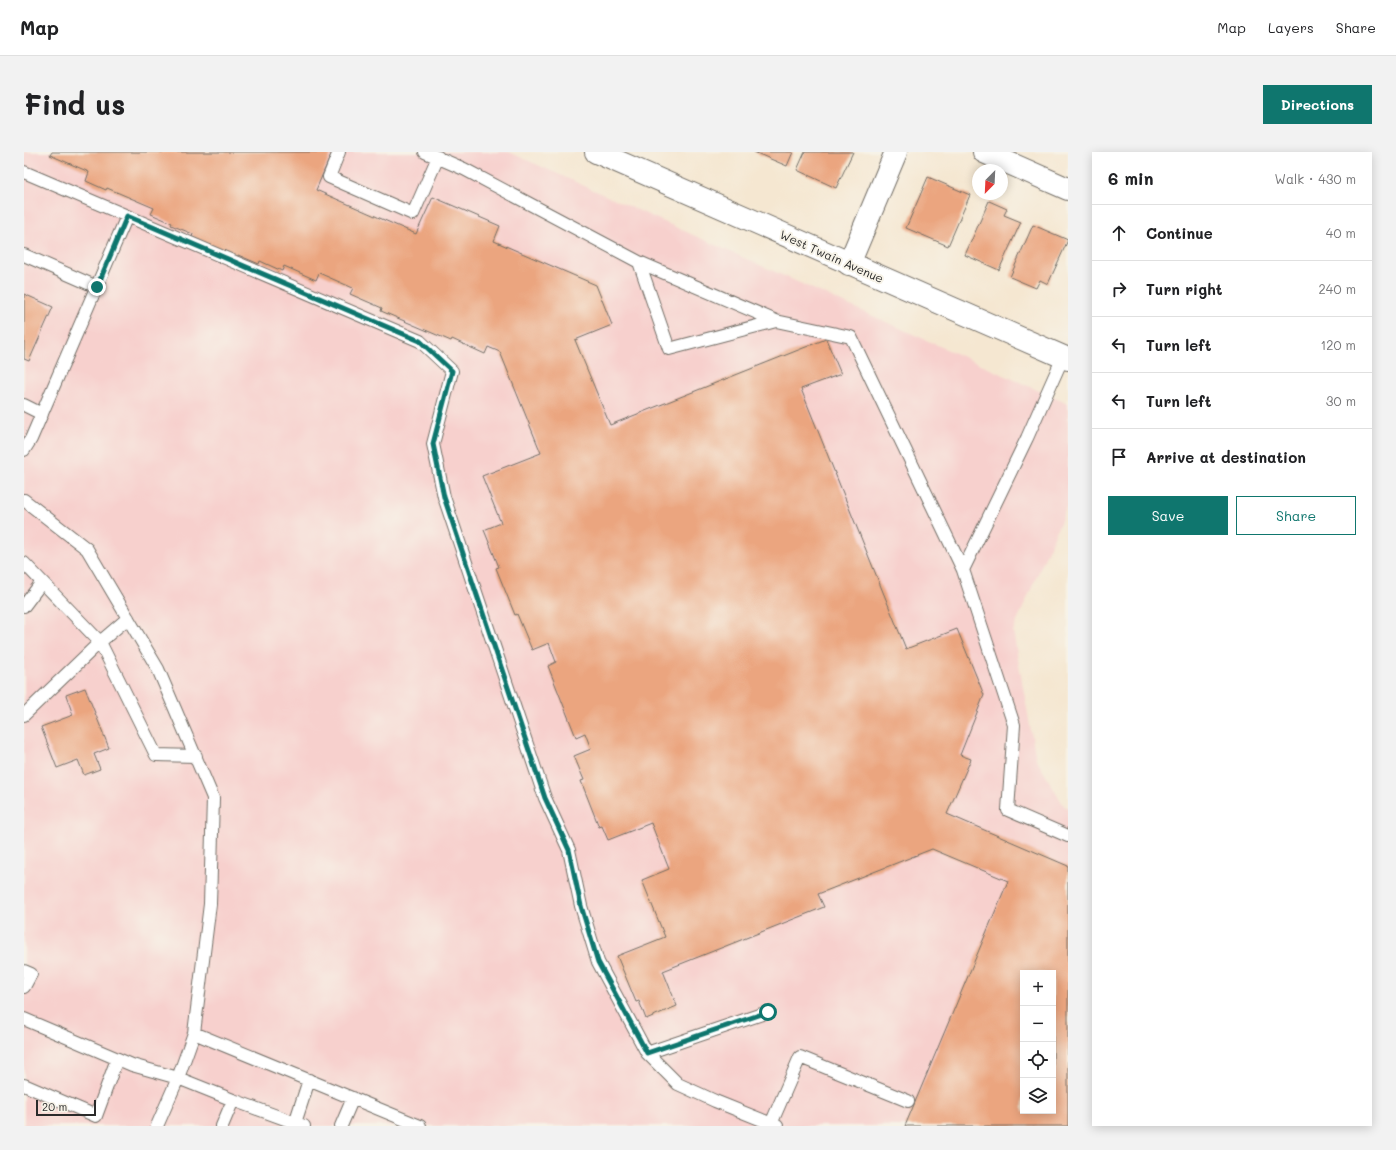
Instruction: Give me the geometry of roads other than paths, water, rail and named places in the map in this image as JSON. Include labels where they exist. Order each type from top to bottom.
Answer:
[{"type":"street","name":"West Twain Avenue","points":[[596,152],[1066,358]]},
{"type":"street","points":[[849,264],[896,152]]},
{"type":"street","points":[[984,152],[1068,189]]},
{"type":"lane","points":[[339,152],[329,177],[413,214],[438,158]]},
{"type":"lane","points":[[425,152],[464,169],[639,262],[776,321],[851,337],[963,570],[1014,725],[1008,810],[1068,836]]},
{"type":"lane","points":[[25,174],[420,341],[452,371],[433,444],[444,497],[545,798],[569,850],[581,906],[598,962],[647,1053],[678,1084],[774,1125],[800,1057],[908,1101]]},
{"type":"lane","points":[[24,450],[31,440],[127,216]]},
{"type":"lane","points":[[24,255],[97,287]]},
{"type":"lane","points":[[639,262],[668,349],[776,321]]},
{"type":"lane","points":[[963,570],[1066,358]]},
{"type":"lane","points":[[24,405],[42,414]]},
{"type":"lane","points":[[24,500],[87,549],[158,669],[214,798],[210,904],[194,1033],[178,1078],[157,1126]]},
{"type":"lane","points":[[24,563],[100,642],[156,755],[196,756]]},
{"type":"lane","points":[[24,606],[42,582]]},
{"type":"lane","points":[[24,715],[100,642],[128,618]]},
{"type":"lane","points":[[24,971],[31,974],[24,987]]},
{"type":"lane","points":[[647,1053],[768,1012]]},
{"type":"lane","points":[[24,1019],[132,1065],[178,1078],[298,1125],[309,1080]]},
{"type":"lane","points":[[194,1033],[420,1126]]},
{"type":"lane","points":[[24,1085],[96,1116],[117,1059]]},
{"type":"lane","points":[[341,1126],[353,1098]]},
{"type":"lane","points":[[222,1126],[233,1100]]}]
